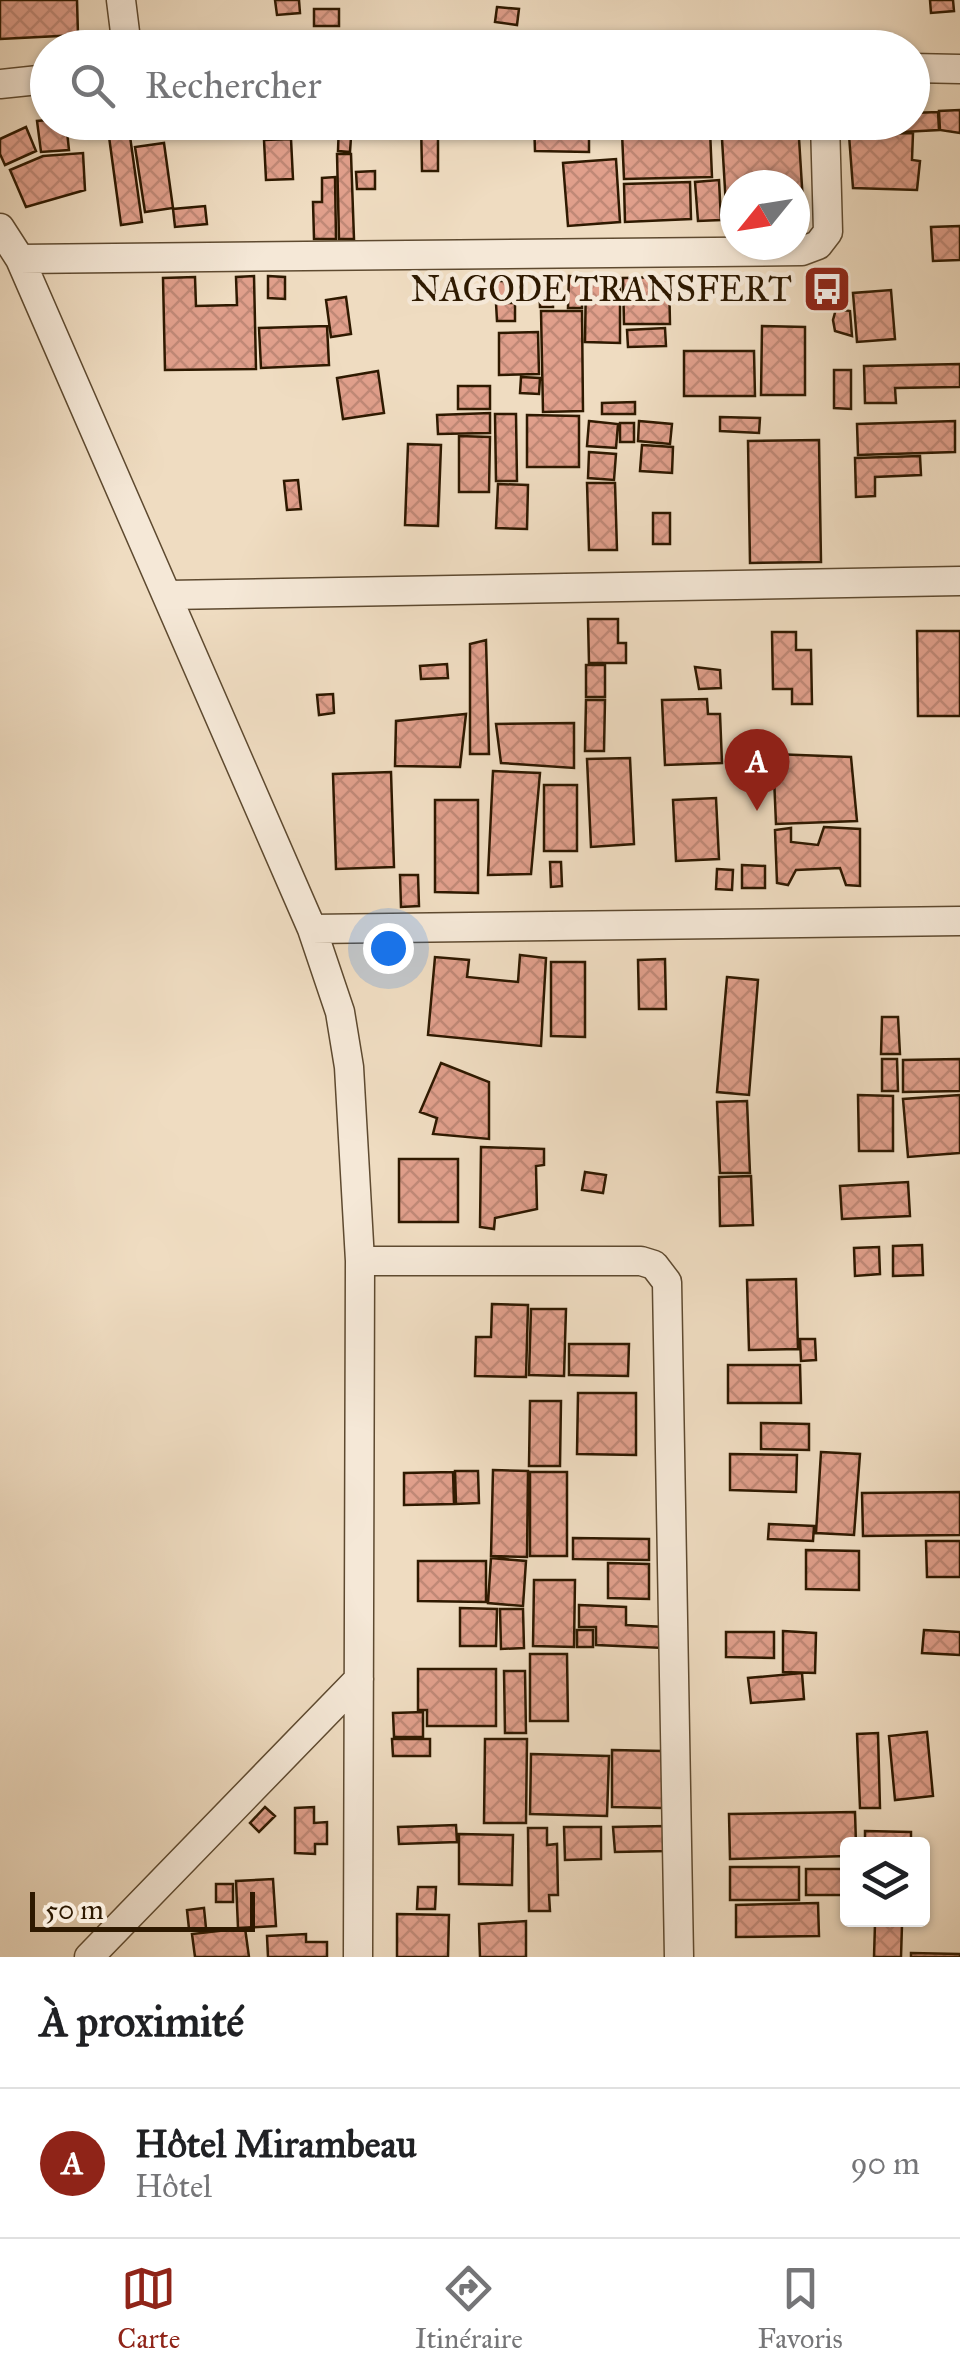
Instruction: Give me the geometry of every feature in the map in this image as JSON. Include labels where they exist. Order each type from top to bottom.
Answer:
[{"type":"street","points":[[121,0],[125,30]]},
{"type":"street","points":[[930,68],[960,69]]},
{"type":"street","points":[[0,84],[30,81]]},
{"type":"street","points":[[20,259],[802,251],[818,245],[828,232],[825,140]]},
{"type":"street","points":[[0,228],[20,259],[168,596],[312,929],[340,1012],[348,1068],[360,1261],[358,1957]]},
{"type":"street","points":[[168,596],[960,581]]},
{"type":"street","points":[[312,929],[960,921]]},
{"type":"street","points":[[360,1261],[641,1260],[654,1265],[667,1282],[679,1957]]},
{"type":"street","points":[[90,1957],[359,1679]]},
{"type":"building","points":[[0,0],[77,0],[78,30],[30,30],[30,37],[0,39]]},
{"type":"building","points":[[275,0],[299,0],[300,13],[277,15]]},
{"type":"building","points":[[930,0],[953,0],[954,11],[931,13]]},
{"type":"building","points":[[497,7],[519,9],[517,25],[495,22]]},
{"type":"building","points":[[314,9],[339,9],[339,26],[314,26]]},
{"type":"building","points":[[960,110],[960,133],[940,130],[939,111]]},
{"type":"building","points":[[930,112],[938,112],[939,130],[930,130]]},
{"type":"building","points":[[26,127],[36,151],[5,165],[0,139]]},
{"type":"building","points":[[39,140],[68,140],[69,150],[41,152]]},
{"type":"building","points":[[109,140],[131,140],[142,222],[121,225]]},
{"type":"building","points":[[264,140],[291,140],[293,179],[266,180]]},
{"type":"building","points":[[338,140],[351,140],[350,152],[338,151]]},
{"type":"building","points":[[421,140],[438,140],[438,171],[422,171]]},
{"type":"building","points":[[535,140],[589,140],[589,152],[535,151]]},
{"type":"building","points":[[622,140],[710,140],[712,177],[624,179]]},
{"type":"building","points":[[722,140],[799,140],[801,170],[724,170]]},
{"type":"building","points":[[849,140],[913,140],[912,160],[920,161],[917,190],[853,188]]},
{"type":"building","points":[[164,143],[173,208],[145,212],[135,147]]},
{"type":"building","points":[[83,153],[85,190],[26,207],[10,170],[43,156]]},
{"type":"building","points":[[337,154],[351,154],[354,239],[339,239]]},
{"type":"building","points":[[616,159],[620,222],[568,226],[563,163]]},
{"type":"building","points":[[375,171],[375,189],[357,189],[356,172]]},
{"type":"building","points":[[335,177],[336,239],[314,239],[313,202],[322,202],[322,178]]},
{"type":"building","points":[[719,180],[720,220],[698,221],[695,182]]},
{"type":"building","points":[[690,182],[691,219],[625,222],[624,184]]},
{"type":"building","points":[[205,206],[207,224],[175,227],[173,209]]},
{"type":"building","points":[[960,226],[960,260],[933,261],[931,227]]},
{"type":"building","points":[[254,276],[256,369],[165,370],[163,278],[195,277],[196,306],[237,305],[236,277]]},
{"type":"building","points":[[268,276],[285,277],[285,299],[268,298]]},
{"type":"building","points":[[569,276],[582,277],[582,308],[568,308]]},
{"type":"building","points":[[586,277],[620,278],[620,343],[585,342]]},
{"type":"building","points":[[669,277],[670,324],[624,324],[623,278]]},
{"type":"building","points":[[539,278],[553,278],[553,307],[540,307]]},
{"type":"building","points":[[494,281],[509,281],[510,300],[495,300]]},
{"type":"building","points":[[891,290],[895,339],[857,342],[853,293]]},
{"type":"building","points":[[346,297],[351,334],[331,337],[326,300]]},
{"type":"building","points":[[496,303],[515,303],[515,321],[497,321]]},
{"type":"building","points":[[836,309],[850,311],[852,336],[835,331]]},
{"type":"building","points":[[541,311],[582,311],[583,411],[543,412]]},
{"type":"building","points":[[327,326],[329,365],[261,368],[259,328]]},
{"type":"building","points":[[762,326],[805,327],[805,395],[761,395]]},
{"type":"building","points":[[665,328],[666,346],[628,347],[627,330]]},
{"type":"building","points":[[538,332],[539,374],[499,375],[499,333]]},
{"type":"building","points":[[684,351],[754,351],[755,396],[684,396]]},
{"type":"building","points":[[960,364],[960,387],[895,388],[896,403],[865,403],[864,366]]},
{"type":"building","points":[[834,370],[851,370],[851,409],[834,408]]},
{"type":"building","points":[[378,371],[384,413],[343,419],[337,378]]},
{"type":"building","points":[[521,377],[540,378],[539,394],[520,393]]},
{"type":"building","points":[[458,386],[490,386],[490,409],[458,409]]},
{"type":"building","points":[[635,402],[635,414],[602,414],[602,403]]},
{"type":"building","points":[[490,413],[490,433],[438,434],[437,415]]},
{"type":"building","points":[[495,414],[516,414],[517,481],[496,481]]},
{"type":"building","points":[[527,415],[579,416],[579,467],[527,467]]},
{"type":"building","points":[[720,417],[760,418],[759,433],[720,431]]},
{"type":"building","points":[[589,421],[618,424],[616,448],[587,446]]},
{"type":"building","points":[[639,421],[672,424],[670,444],[638,441]]},
{"type":"building","points":[[955,421],[955,452],[858,455],[857,424]]},
{"type":"building","points":[[620,423],[634,423],[634,442],[620,442]]},
{"type":"building","points":[[459,436],[490,437],[489,492],[459,492]]},
{"type":"building","points":[[819,440],[821,562],[750,563],[748,441]]},
{"type":"building","points":[[408,444],[441,445],[438,526],[405,525]]},
{"type":"building","points":[[642,445],[673,447],[672,473],[640,471]]},
{"type":"building","points":[[589,452],[616,454],[614,480],[588,478]]},
{"type":"building","points":[[920,456],[921,475],[875,477],[875,496],[856,497],[855,458]]},
{"type":"building","points":[[298,480],[301,509],[287,510],[284,481]]},
{"type":"building","points":[[587,483],[615,483],[617,550],[589,550]]},
{"type":"building","points":[[498,484],[528,485],[527,529],[496,528]]},
{"type":"building","points":[[653,513],[670,513],[670,544],[653,544]]},
{"type":"building","points":[[588,619],[618,619],[618,643],[626,643],[626,663],[589,663]]},
{"type":"building","points":[[917,631],[960,631],[960,716],[918,716]]},
{"type":"building","points":[[772,632],[796,632],[796,650],[811,650],[812,704],[792,704],[792,689],[773,689]]},
{"type":"building","points":[[486,640],[489,754],[470,754],[470,644]]},
{"type":"building","points":[[447,664],[448,678],[421,679],[420,666]]},
{"type":"building","points":[[586,665],[605,665],[605,697],[586,697]]},
{"type":"building","points":[[695,667],[720,670],[721,688],[699,689]]},
{"type":"building","points":[[333,694],[334,713],[319,715],[317,695]]},
{"type":"building","points":[[707,699],[708,714],[720,714],[722,763],[665,765],[662,700]]},
{"type":"building","points":[[586,700],[605,700],[604,751],[585,751]]},
{"type":"building","points":[[466,714],[460,767],[395,766],[396,721]]},
{"type":"building","points":[[574,723],[574,768],[501,763],[496,724]]},
{"type":"building","points":[[773,754],[851,757],[857,821],[776,824]]},
{"type":"building","points":[[630,758],[634,844],[591,847],[587,759]]},
{"type":"building","points":[[493,771],[540,773],[531,874],[488,875]]},
{"type":"building","points":[[391,772],[394,867],[336,869],[333,774]]},
{"type":"building","points":[[544,785],[577,785],[577,851],[544,851]]},
{"type":"building","points":[[716,798],[719,859],[676,861],[673,800]]},
{"type":"building","points":[[435,800],[478,800],[478,893],[435,892]]},
{"type":"building","points":[[824,827],[860,829],[860,886],[846,885],[840,868],[796,870],[788,885],[777,883],[775,830],[791,828],[791,842],[818,845]]},
{"type":"building","points":[[550,862],[561,862],[562,886],[551,887]]},
{"type":"building","points":[[742,865],[765,866],[765,888],[742,888]]},
{"type":"building","points":[[717,869],[733,870],[732,890],[716,889]]},
{"type":"building","points":[[400,875],[418,875],[419,906],[401,907]]},
{"type":"building","points":[[520,955],[546,958],[541,1046],[428,1035],[435,957],[469,960],[467,977],[518,982]]},
{"type":"building","points":[[665,959],[666,1009],[639,1009],[638,960]]},
{"type":"building","points":[[551,962],[585,962],[585,1037],[551,1036]]},
{"type":"building","points":[[727,977],[758,980],[749,1095],[717,1092]]},
{"type":"building","points":[[882,1017],[898,1017],[900,1054],[881,1054]]},
{"type":"building","points":[[882,1059],[897,1059],[898,1091],[882,1091]]},
{"type":"building","points":[[960,1059],[960,1091],[903,1092],[903,1060]]},
{"type":"building","points":[[441,1063],[489,1082],[489,1139],[433,1134],[437,1118],[420,1112]]},
{"type":"building","points":[[858,1095],[893,1096],[893,1151],[859,1151]]},
{"type":"building","points":[[960,1095],[960,1153],[908,1157],[903,1099]]},
{"type":"building","points":[[747,1101],[750,1173],[720,1173],[717,1102]]},
{"type":"building","points":[[481,1147],[544,1149],[544,1165],[536,1166],[537,1209],[495,1218],[494,1229],[480,1227]]},
{"type":"building","points":[[399,1159],[458,1159],[458,1222],[399,1222]]},
{"type":"building","points":[[585,1172],[606,1175],[603,1193],[582,1190]]},
{"type":"building","points":[[751,1176],[753,1225],[720,1226],[719,1177]]},
{"type":"building","points":[[908,1182],[910,1216],[842,1219],[840,1186]]},
{"type":"building","points":[[922,1245],[923,1275],[893,1276],[893,1246]]},
{"type":"building","points":[[879,1247],[880,1274],[855,1276],[854,1248]]},
{"type":"building","points":[[796,1279],[798,1349],[749,1350],[747,1280]]},
{"type":"building","points":[[492,1304],[528,1305],[526,1377],[475,1376],[476,1337],[491,1337]]},
{"type":"building","points":[[531,1309],[566,1309],[564,1376],[529,1375]]},
{"type":"building","points":[[800,1339],[815,1339],[816,1360],[801,1361]]},
{"type":"building","points":[[569,1344],[629,1344],[628,1376],[569,1375]]},
{"type":"building","points":[[728,1365],[800,1365],[801,1403],[728,1403]]},
{"type":"building","points":[[578,1393],[636,1393],[636,1455],[577,1454]]},
{"type":"building","points":[[530,1401],[561,1401],[560,1466],[529,1466]]},
{"type":"building","points":[[761,1423],[809,1424],[809,1450],[761,1449]]},
{"type":"building","points":[[821,1452],[860,1454],[854,1535],[816,1533]]},
{"type":"building","points":[[730,1454],[797,1455],[796,1492],[730,1490]]},
{"type":"building","points":[[493,1470],[528,1471],[527,1557],[491,1556]]},
{"type":"building","points":[[455,1471],[478,1471],[479,1503],[456,1504]]},
{"type":"building","points":[[453,1472],[454,1504],[404,1505],[404,1473]]},
{"type":"building","points":[[530,1472],[567,1472],[567,1556],[530,1556]]},
{"type":"building","points":[[960,1492],[960,1535],[863,1536],[862,1493]]},
{"type":"building","points":[[769,1524],[814,1526],[813,1541],[768,1539]]},
{"type":"building","points":[[573,1538],[649,1539],[649,1560],[573,1559]]},
{"type":"building","points":[[926,1541],[960,1541],[960,1577],[927,1577]]},
{"type":"building","points":[[806,1550],[859,1551],[859,1590],[806,1589]]},
{"type":"building","points":[[491,1558],[526,1561],[523,1606],[488,1603]]},
{"type":"building","points":[[418,1561],[486,1561],[486,1602],[418,1601]]},
{"type":"building","points":[[608,1563],[649,1564],[649,1599],[608,1598]]},
{"type":"building","points":[[534,1580],[575,1580],[574,1647],[533,1646]]},
{"type":"building","points":[[579,1605],[626,1607],[626,1625],[665,1627],[664,1648],[596,1645],[596,1627],[579,1627]]},
{"type":"building","points":[[460,1608],[497,1609],[496,1646],[460,1646]]},
{"type":"building","points":[[500,1609],[523,1609],[524,1648],[501,1649]]},
{"type":"building","points":[[577,1630],[593,1630],[593,1647],[577,1647]]},
{"type":"building","points":[[924,1630],[960,1632],[960,1655],[922,1653]]},
{"type":"building","points":[[783,1631],[816,1633],[815,1673],[783,1672]]},
{"type":"building","points":[[726,1632],[774,1632],[774,1658],[726,1657]]},
{"type":"building","points":[[530,1654],[567,1654],[568,1721],[530,1721]]},
{"type":"building","points":[[418,1669],[496,1669],[496,1726],[427,1726],[427,1710],[418,1710]]},
{"type":"building","points":[[504,1671],[525,1671],[526,1733],[505,1733]]},
{"type":"building","points":[[802,1673],[804,1699],[751,1703],[748,1678]]},
{"type":"building","points":[[423,1712],[423,1737],[394,1737],[393,1713]]},
{"type":"building","points":[[927,1732],[933,1796],[895,1800],[889,1736]]},
{"type":"building","points":[[878,1733],[880,1808],[860,1808],[857,1734]]},
{"type":"building","points":[[392,1739],[430,1739],[430,1756],[393,1756]]},
{"type":"building","points":[[485,1739],[527,1739],[526,1823],[484,1823]]},
{"type":"building","points":[[612,1750],[663,1751],[663,1808],[612,1807]]},
{"type":"building","points":[[531,1754],[609,1756],[607,1816],[530,1814]]},
{"type":"building","points":[[265,1807],[275,1816],[259,1832],[250,1823]]},
{"type":"building","points":[[314,1807],[314,1823],[327,1822],[327,1844],[315,1844],[315,1854],[295,1853],[295,1808]]},
{"type":"building","points":[[855,1812],[856,1837],[840,1837],[840,1856],[730,1859],[729,1814]]},
{"type":"building","points":[[456,1825],[457,1842],[399,1844],[398,1827]]},
{"type":"building","points":[[667,1826],[668,1851],[615,1852],[613,1827]]},
{"type":"building","points":[[564,1827],[601,1827],[601,1859],[565,1860]]},
{"type":"building","points":[[528,1828],[547,1828],[547,1845],[557,1844],[558,1895],[549,1895],[550,1911],[529,1911]]},
{"type":"building","points":[[865,1831],[911,1832],[911,1837],[865,1837]]},
{"type":"building","points":[[459,1834],[513,1835],[512,1885],[459,1884]]},
{"type":"building","points":[[730,1867],[799,1867],[799,1900],[730,1900]]},
{"type":"building","points":[[806,1869],[840,1869],[840,1895],[806,1895]]},
{"type":"building","points":[[273,1879],[276,1926],[238,1928],[236,1881]]},
{"type":"building","points":[[216,1884],[233,1884],[233,1902],[216,1902]]},
{"type":"building","points":[[418,1887],[436,1887],[435,1909],[417,1909]]},
{"type":"building","points":[[818,1903],[819,1936],[736,1937],[736,1905]]},
{"type":"building","points":[[204,1908],[206,1928],[189,1929],[187,1910]]},
{"type":"building","points":[[397,1914],[449,1915],[448,1957],[397,1957]]},
{"type":"building","points":[[526,1921],[526,1957],[480,1957],[479,1924]]},
{"type":"building","points":[[875,1927],[902,1927],[901,1957],[874,1957]]},
{"type":"building","points":[[245,1928],[249,1957],[195,1957],[192,1934]]},
{"type":"building","points":[[306,1934],[306,1942],[327,1942],[327,1957],[268,1957],[267,1936]]},
{"type":"building","points":[[911,1953],[960,1954],[960,1957],[911,1957]]},
{"type":"place","name":"NAGODE TRANSFERT","points":[[827,289]]},
{"type":"place","name":"Hôtel Mirambeau","points":[[757,811]]}]
